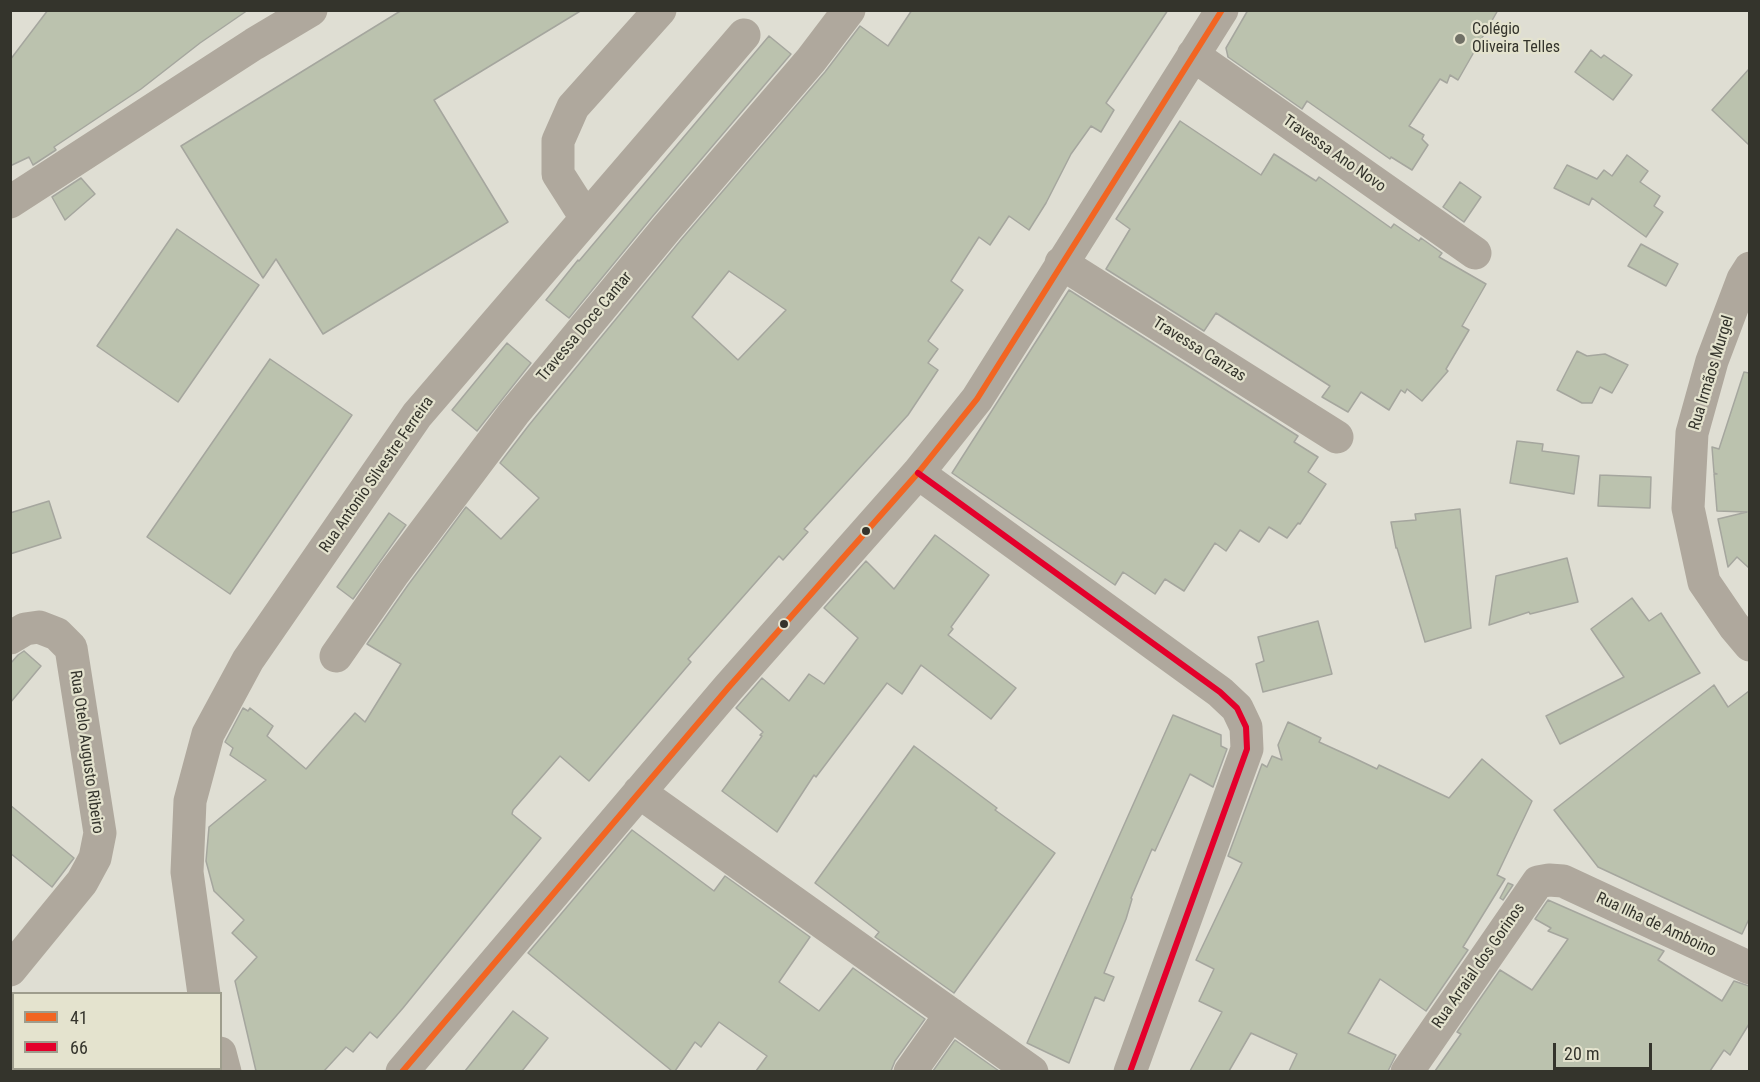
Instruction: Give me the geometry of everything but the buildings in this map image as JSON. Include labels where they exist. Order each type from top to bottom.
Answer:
[{"type":"street","points":[[10,202],[254,44],[311,10]]},
{"type":"street","points":[[586,218],[558,174],[558,141],[573,107],[660,10]]},
{"type":"street","name":"Travessa Doce Cantar","points":[[336,656],[399,565],[514,413],[666,229],[811,60],[849,10]]},
{"type":"street","points":[[402,1071],[639,792],[918,473],[977,399],[1193,56],[1217,12]]},
{"type":"street","name":"Rua Antonio Silvestre Ferreira","points":[[204,992],[187,872],[190,801],[208,734],[248,660],[417,415],[744,35]]},
{"type":"street","name":"Travessa Ano Novo","points":[[1193,56],[1475,253]]},
{"type":"street","name":"Travessa Canzas","points":[[1061,263],[1337,436]]},
{"type":"street","name":"Rua Irmãos Murgel","points":[[1747,637],[1704,582],[1688,507],[1692,433],[1712,361],[1749,268]]},
{"type":"street","points":[[918,473],[1220,692],[1237,708],[1246,727],[1247,749],[1130,1071]]},
{"type":"street","name":"Rua Otelo Augusto Ribeiro","points":[[10,638],[25,629],[39,627],[57,634],[71,648],[100,832],[95,858],[82,882],[10,970]]},
{"type":"street","points":[[639,792],[1032,1071]]},
{"type":"street","name":"Rua Ilha de Amboino","points":[[1563,881],[1749,968]]},
{"type":"street","name":"Rua Arraial dos Gorinos","points":[[1407,1071],[1538,882],[1563,881]]},
{"type":"street","points":[[910,1071],[951,1014]]},
{"type":"transit line","name":"41","points":[[402,1072],[728,688],[918,473],[977,399],[1222,10]]},
{"type":"transit line","name":"66","points":[[918,473],[1220,692],[1237,708],[1246,727],[1247,749],[1130,1072]]},
{"type":"place","name":"Colégio Oliveira Telles","points":[[1460,39]]}]
